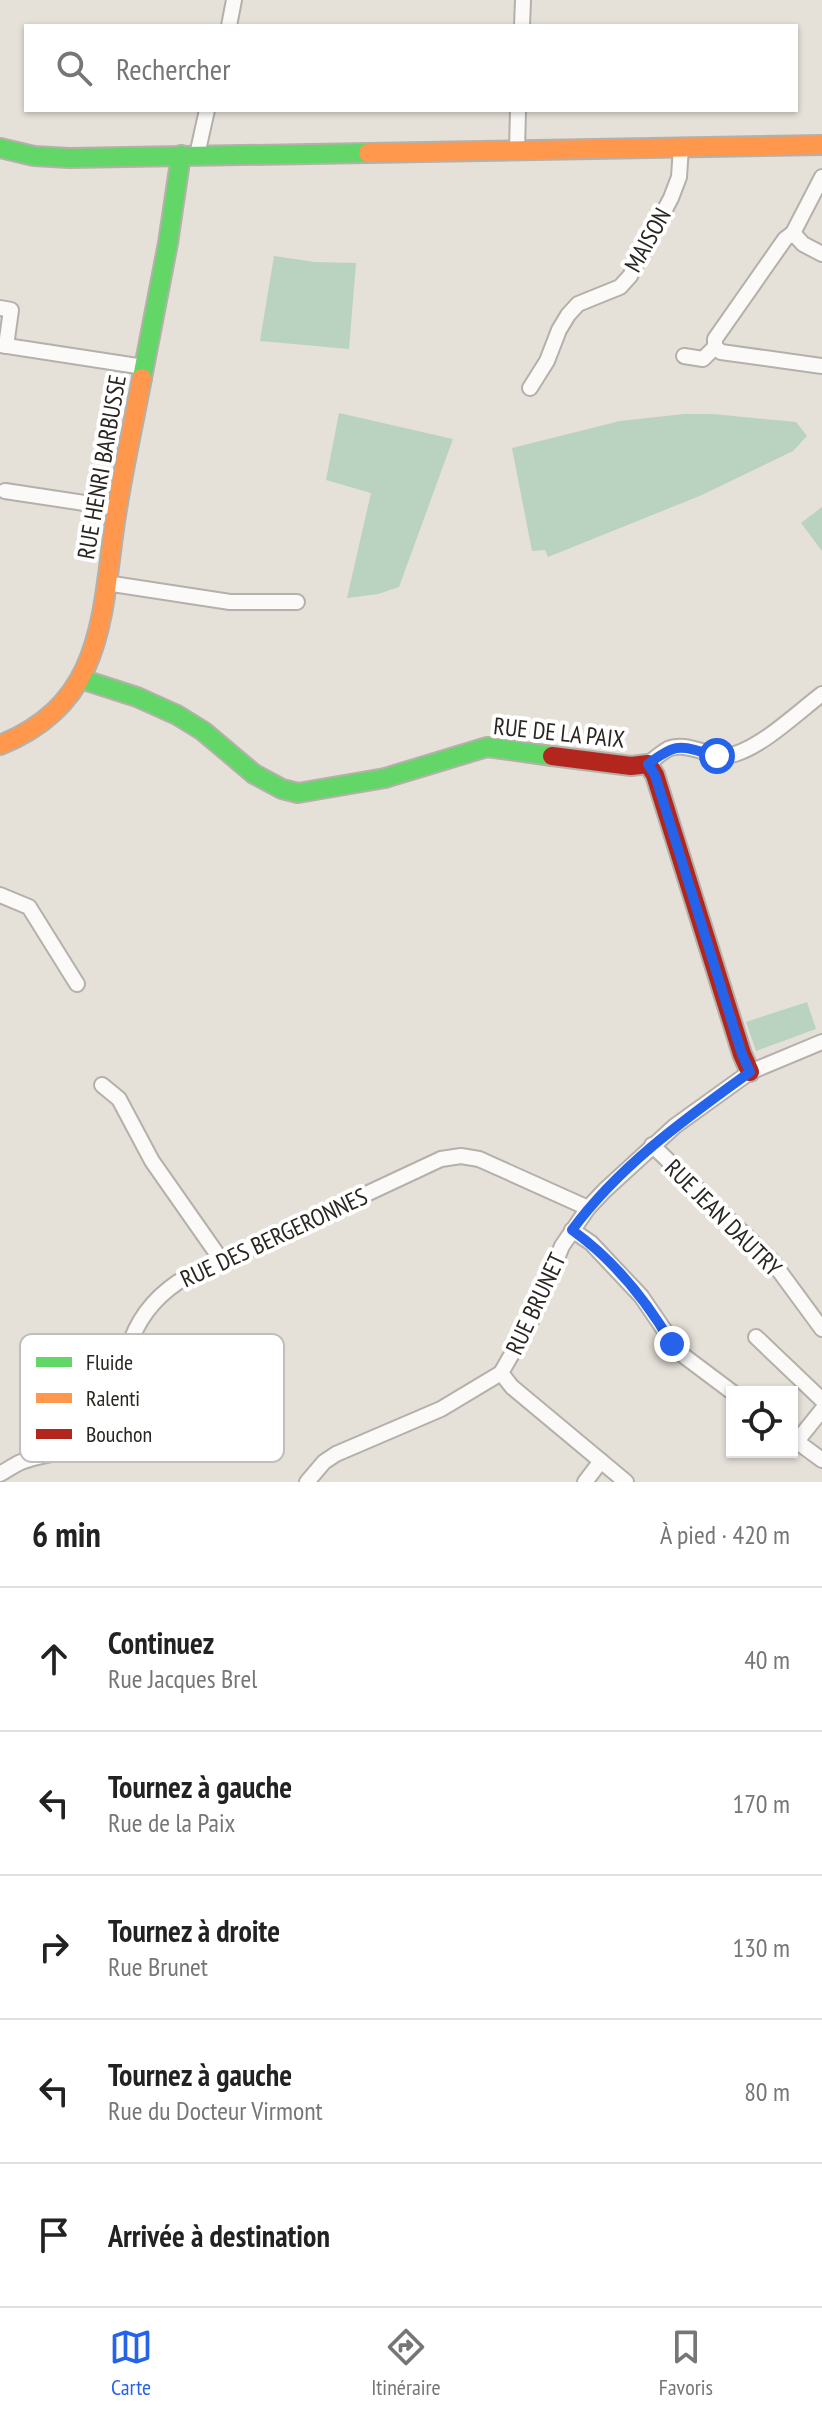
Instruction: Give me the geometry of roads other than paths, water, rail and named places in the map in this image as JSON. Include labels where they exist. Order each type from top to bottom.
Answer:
[{"type":"street","points":[[229,24],[234,0]]},
{"type":"street","points":[[522,24],[523,0]]},
{"type":"street","points":[[189,155],[206,112]]},
{"type":"street","points":[[517,150],[518,112]]},
{"type":"street","points":[[0,148],[17,154],[52,158],[822,145]]},
{"type":"street","name":"MAISON","points":[[530,388],[547,361],[568,315],[578,304],[620,287],[630,276],[671,198],[679,177],[681,147]]},
{"type":"street","name":"RUE HENRI BARBUSSE","points":[[0,745],[20,738],[43,724],[69,697],[89,659],[106,583],[144,367],[189,155]]},
{"type":"street","points":[[684,356],[703,359],[715,347],[719,329],[785,239],[793,233],[822,177]]},
{"type":"street","points":[[793,233],[803,244],[822,254]]},
{"type":"street","points":[[0,308],[11,310],[3,346],[144,367]]},
{"type":"street","points":[[715,347],[736,356],[822,366]]},
{"type":"street","points":[[5,491],[117,508]]},
{"type":"street","points":[[106,583],[230,602],[297,602]]},
{"type":"street","name":"RUE DE LA PAIX","points":[[81,679],[136,696],[172,712],[192,723],[257,776],[298,793],[385,778],[487,747],[601,763],[648,764],[655,775],[750,1072]]},
{"type":"street","points":[[648,764],[671,748],[681,747],[717,756],[749,749],[822,694]]},
{"type":"street","points":[[0,895],[29,907],[77,984]]},
{"type":"street","name":"RUE BRUNET","points":[[307,1482],[324,1462],[336,1454],[441,1409],[501,1373],[528,1326],[572,1230],[588,1208],[652,1145],[750,1072],[822,1042]]},
{"type":"street","points":[[102,1085],[119,1099],[152,1161],[222,1261]]},
{"type":"street","name":"RUE JEAN DAUTRY","points":[[652,1145],[772,1261],[822,1329]]},
{"type":"street","name":"RUE DES BERGERONNES","points":[[134,1334],[140,1320],[161,1294],[178,1282],[441,1159],[461,1156],[479,1159],[588,1208]]},
{"type":"street","points":[[572,1230],[591,1243],[641,1296],[680,1353],[726,1388]]},
{"type":"street","points":[[756,1337],[822,1400]]},
{"type":"street","points":[[501,1373],[512,1387],[626,1482]]},
{"type":"street","points":[[798,1435],[822,1410]]},
{"type":"street","points":[[798,1442],[822,1460]]},
{"type":"street","points":[[585,1482],[601,1461]]},
{"type":"street","name":"RUE DES BERGERONNES","points":[[0,1474],[21,1462]]}]
